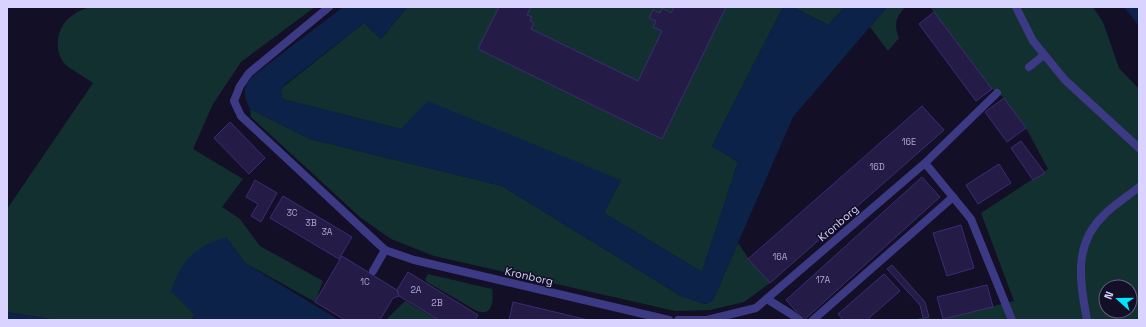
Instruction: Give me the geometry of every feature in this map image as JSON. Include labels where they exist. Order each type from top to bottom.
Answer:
[{"type":"lane","points":[[330,7],[249,73],[240,86],[234,101],[241,116],[385,250],[373,271]]},
{"type":"lane","points":[[1016,7],[1033,41],[1065,80],[1139,148]]},
{"type":"lane","points":[[1029,67],[1044,55]]},
{"type":"lane","name":"Kronborg","points":[[678,320],[707,320],[756,308],[924,163],[997,94]]},
{"type":"lane","points":[[924,163],[970,219],[1012,320]]},
{"type":"lane","points":[[1087,320],[1080,286],[1081,257],[1088,236],[1102,216],[1139,188]]},
{"type":"lane","points":[[813,320],[953,197]]},
{"type":"lane","name":"Kronborg","points":[[385,250],[414,260],[669,320]]},
{"type":"lane","points":[[767,299],[799,320]]},
{"type":"green space","points":[[90,7],[315,7],[241,62],[213,104],[193,149],[243,179],[222,207],[240,219],[260,246],[323,281],[315,302],[245,263],[226,237],[171,291],[195,315],[191,320],[56,320],[7,312],[7,209],[93,83],[67,66],[59,54],[58,47],[60,32],[67,20],[77,12]]},
{"type":"green space","points":[[407,7],[783,7],[712,146],[738,162],[702,272],[604,213],[621,180],[401,129],[282,98],[281,92],[283,87],[364,23],[381,39]]},
{"type":"green space","points":[[793,7],[845,7],[828,25]]},
{"type":"green space","points":[[887,7],[905,7],[897,18],[896,22],[896,29],[899,38],[888,51],[870,27]]},
{"type":"green space","points":[[930,7],[1093,7],[1103,22],[1119,68],[1139,89],[1139,315],[1138,318],[1138,279],[1098,279],[1098,319],[1137,320],[916,320],[919,318],[943,319],[1014,301],[981,213],[1048,169],[1026,128],[1004,98],[992,89]]},
{"type":"green space","points":[[250,109],[310,139],[502,186],[681,296],[705,304],[713,300],[738,243],[749,259],[770,283],[744,302],[710,310],[675,311],[434,256],[391,239],[361,218],[251,117]]},
{"type":"green space","points":[[428,274],[492,289],[493,299],[491,307],[485,312],[475,310],[427,282],[425,279]]},
{"type":"green space","points":[[405,301],[438,320],[386,320]]},
{"type":"water","points":[[343,7],[407,7],[381,39],[364,23],[283,86],[281,92],[282,98],[401,129],[428,101],[621,180],[604,213],[702,272],[738,162],[712,146],[783,7],[793,7],[828,25],[845,7],[887,7],[793,117],[713,300],[706,304],[681,296],[502,186],[310,139],[250,109],[246,99],[245,90],[251,78]]},
{"type":"water","points":[[1124,7],[1139,7],[1139,26]]},
{"type":"water","points":[[226,237],[245,263],[339,320],[191,320],[195,315],[171,291],[175,280],[185,263],[197,250],[205,245]]},
{"type":"water","points":[[7,312],[56,320],[7,320]]},
{"type":"building","points":[[499,7],[531,7],[527,15],[532,17],[530,21],[534,23],[531,29],[638,81],[662,31],[653,27],[656,21],[649,18],[653,10],[660,13],[662,8],[671,13],[674,7],[726,7],[662,139],[478,49]]},
{"type":"building","points":[[934,12],[992,89],[976,101],[919,24]]},
{"type":"building","points":[[1004,98],[1026,128],[1007,142],[985,112]]},
{"type":"building","points":[[922,106],[944,130],[770,283],[748,259]]},
{"type":"building","points":[[230,122],[265,158],[249,174],[214,138]]},
{"type":"building","points":[[1021,141],[1045,173],[1033,180],[1011,148]]},
{"type":"building","points":[[999,164],[1011,183],[978,204],[966,185]]},
{"type":"building","points":[[922,177],[940,197],[804,320],[786,300]]},
{"type":"building","points":[[255,180],[277,193],[261,222],[251,216],[258,204],[246,197]]},
{"type":"building","points":[[283,196],[352,237],[339,259],[270,218]]},
{"type":"building","points":[[961,225],[974,268],[947,276],[933,233]]},
{"type":"building","points":[[342,256],[397,290],[399,296],[393,298],[380,320],[345,320],[315,302]]},
{"type":"building","points":[[892,265],[925,302],[929,317],[923,318],[920,305],[887,269]]},
{"type":"building","points":[[408,272],[478,315],[475,320],[439,320],[399,296],[397,290]]},
{"type":"building","points":[[884,274],[900,291],[869,318],[871,320],[843,320],[838,314]]},
{"type":"building","points":[[987,285],[993,307],[943,319],[937,297]]},
{"type":"building","points":[[513,302],[588,320],[509,320]]}]
